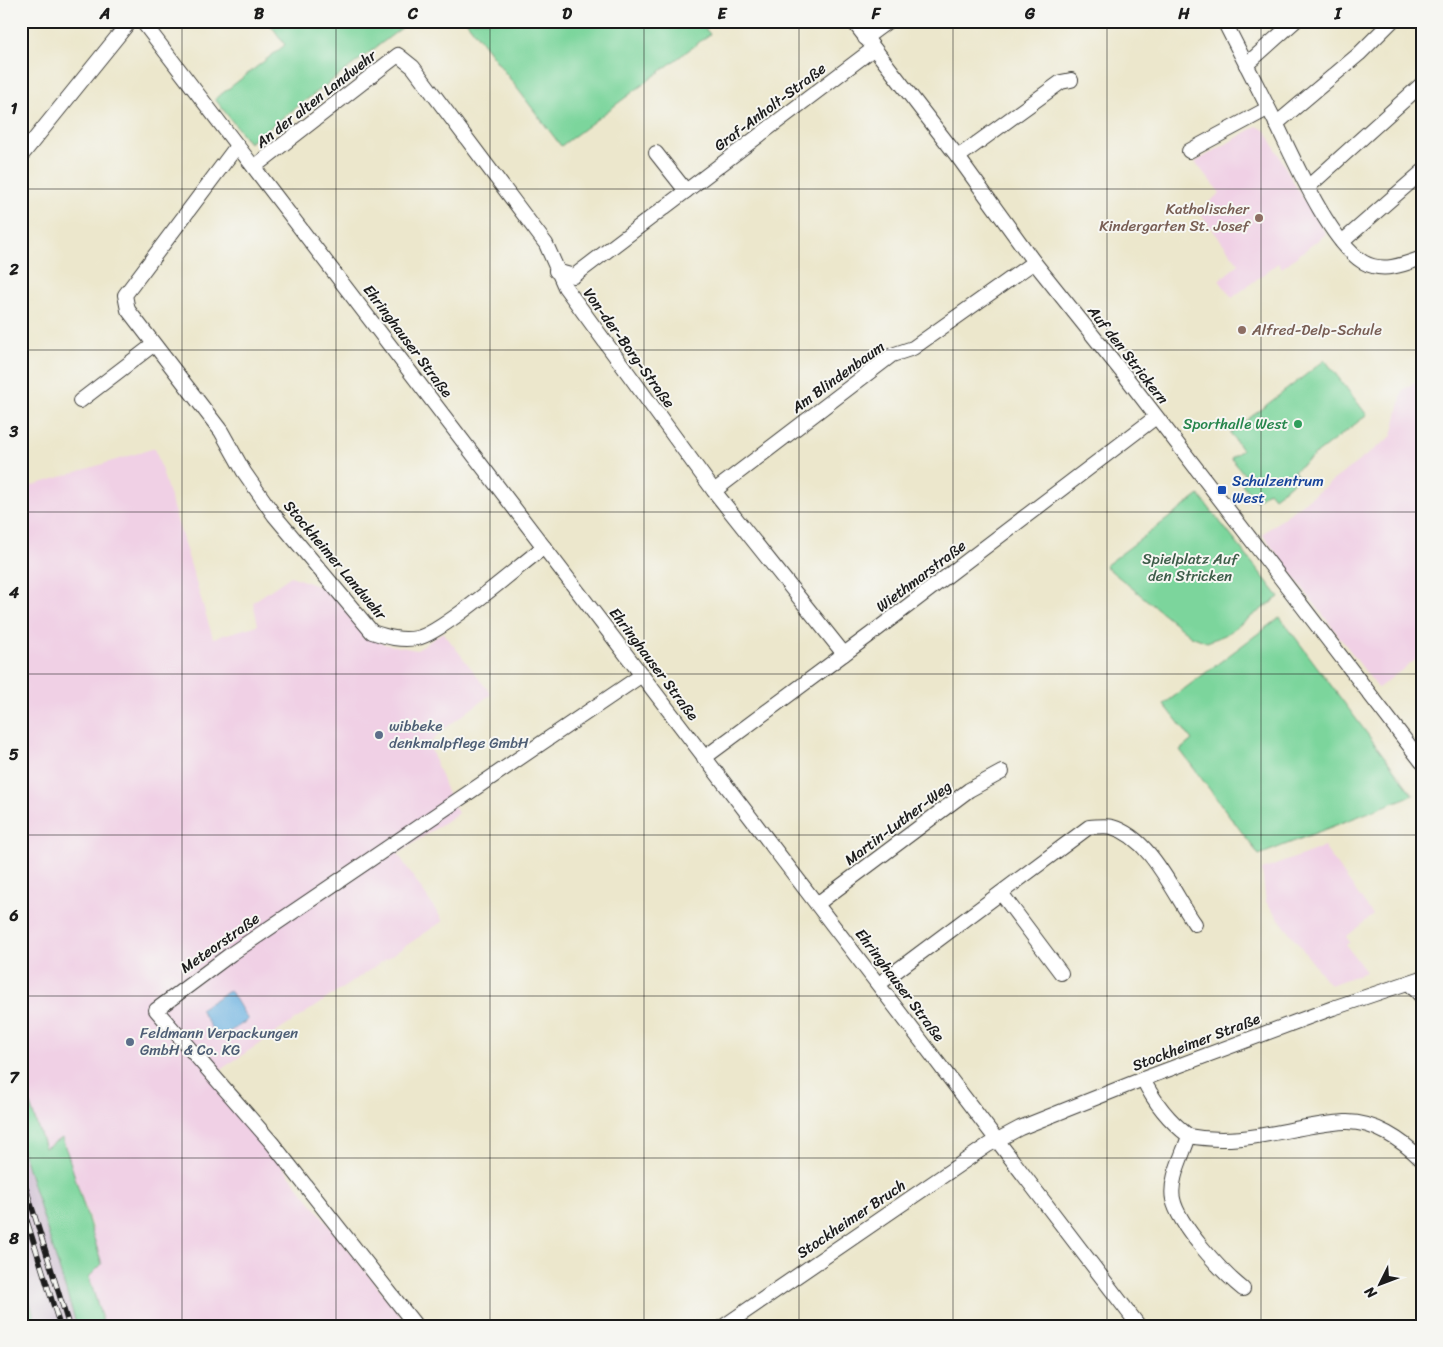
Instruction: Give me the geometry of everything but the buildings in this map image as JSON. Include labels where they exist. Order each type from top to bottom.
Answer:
[{"type":"street","points":[[21,156],[130,21]]},
{"type":"street","name":"Ehringhauser Straße","points":[[142,21],[1139,1326]]},
{"type":"street","name":"Auf den Strickern","points":[[853,21],[958,157],[1034,262],[1422,762]]},
{"type":"street","name":"Graf-Anholt-Straße","points":[[556,271],[574,276],[686,191],[869,43],[888,21]]},
{"type":"street","points":[[1224,21],[1308,187],[1342,242],[1364,262],[1384,268],[1398,267],[1422,258]]},
{"type":"street","points":[[1246,65],[1295,21]]},
{"type":"street","points":[[1276,124],[1359,54],[1392,21]]},
{"type":"street","name":"An der alten Landwehr","points":[[254,167],[398,55]]},
{"type":"street","name":"Von-der-Borg-Straße","points":[[398,55],[413,67],[546,244],[564,287],[714,492],[844,654]]},
{"type":"street","points":[[958,157],[1061,82],[1071,80]]},
{"type":"street","points":[[1308,187],[1422,84]]},
{"type":"street","points":[[1189,152],[1222,132],[1267,109]]},
{"type":"street","name":"Stockheimer Landwehr","points":[[238,146],[125,295],[128,310],[153,345],[221,431],[244,472],[274,515],[372,632],[392,639],[418,638],[441,626],[544,547]]},
{"type":"street","points":[[656,153],[686,191]]},
{"type":"street","points":[[1342,242],[1422,172]]},
{"type":"street","name":"Am Blindenbaum","points":[[714,492],[892,355],[913,348],[1034,262]]},
{"type":"street","points":[[80,401],[153,345]]},
{"type":"street","name":"Wiethmarstraße","points":[[704,758],[1156,417]]},
{"type":"street","name":"Meteorstraße","points":[[416,1326],[272,1143],[156,1010],[231,954],[642,675]]},
{"type":"street","name":"Martin-Luther-Weg","points":[[817,904],[969,790],[1002,772]]},
{"type":"street","points":[[879,984],[1089,827],[1110,826],[1128,834],[1150,854],[1195,924]]},
{"type":"street","points":[[1001,893],[1061,973]]},
{"type":"street","name":"Stockheimer Straße","points":[[998,1140],[1020,1128],[1143,1079],[1380,991],[1416,981],[1422,997]]},
{"type":"street","points":[[1143,1079],[1152,1097],[1174,1124],[1189,1136],[1212,1141],[1247,1139],[1346,1122],[1376,1128],[1405,1143],[1422,1160]]},
{"type":"street","points":[[1189,1136],[1175,1176],[1173,1199],[1182,1221],[1226,1275],[1243,1289]]},
{"type":"street","name":"Stockheimer Bruch","points":[[724,1326],[998,1140]]},
{"type":"shaded area","name":"Katholischer Kindergarten St. Josef","points":[[1257,126],[1266,131],[1295,185],[1326,234],[1282,268],[1278,263],[1232,298],[1219,280],[1239,264],[1198,211],[1220,193],[1195,162]]},
{"type":"shaded area","points":[[1422,377],[1422,655],[1378,688],[1262,534],[1392,436],[1403,390]]},
{"type":"shaded area","points":[[155,448],[213,638],[258,625],[253,602],[291,576],[330,591],[365,632],[384,644],[417,650],[443,632],[491,694],[443,730],[429,744],[447,792],[458,813],[398,854],[443,921],[211,1076],[409,1326],[104,1326],[88,1276],[92,1227],[68,1155],[62,1138],[45,1148],[21,1079],[21,489]]},
{"type":"shaded area","points":[[1324,847],[1373,915],[1346,937],[1350,942],[1346,945],[1366,972],[1330,985],[1266,902],[1262,870]]},
{"type":"shaded area","points":[[21,1146],[77,1326],[37,1326],[21,1273]]},
{"type":"green space","points":[[268,21],[411,21],[249,143],[215,99],[285,45]]},
{"type":"green space","points":[[466,21],[698,21],[710,34],[561,146]]},
{"type":"green space","name":"Sporthalle West","points":[[1325,360],[1367,415],[1294,471],[1299,478],[1274,497],[1269,491],[1256,501],[1242,484],[1248,479],[1231,458],[1242,450],[1230,433]]},
{"type":"green space","name":"Spielplatz Auf den Stricken","points":[[1199,495],[1279,597],[1225,635],[1207,642],[1191,636],[1105,566]]},
{"type":"green space","points":[[1280,617],[1413,795],[1259,855],[1180,750],[1192,740],[1164,704]]},
{"type":"green space","points":[[21,1079],[45,1148],[62,1138],[68,1155],[102,1264],[89,1277],[104,1326],[77,1326],[21,1146]]},
{"type":"green space","points":[[21,1273],[37,1326],[27,1326],[21,1306]]},
{"type":"water","points":[[230,990],[248,1020],[218,1039],[200,1009]]},
{"type":"railway","points":[[21,1172],[69,1326]]},
{"type":"railway","points":[[21,1202],[60,1326]]},
{"type":"place","name":"Katholischer Kindergarten St. Josef","points":[[1259,218]]},
{"type":"place","name":"Alfred-Delp-Schule","points":[[1242,330]]},
{"type":"place","name":"Sporthalle West","points":[[1298,424]]},
{"type":"place","name":"Schulzentrum West","points":[[1222,490]]},
{"type":"place","name":"wibbeke denkmalpflege GmbH","points":[[379,735]]},
{"type":"place","name":"Feldmann Verpackungen GmbH & Co. KG","points":[[130,1042]]}]
